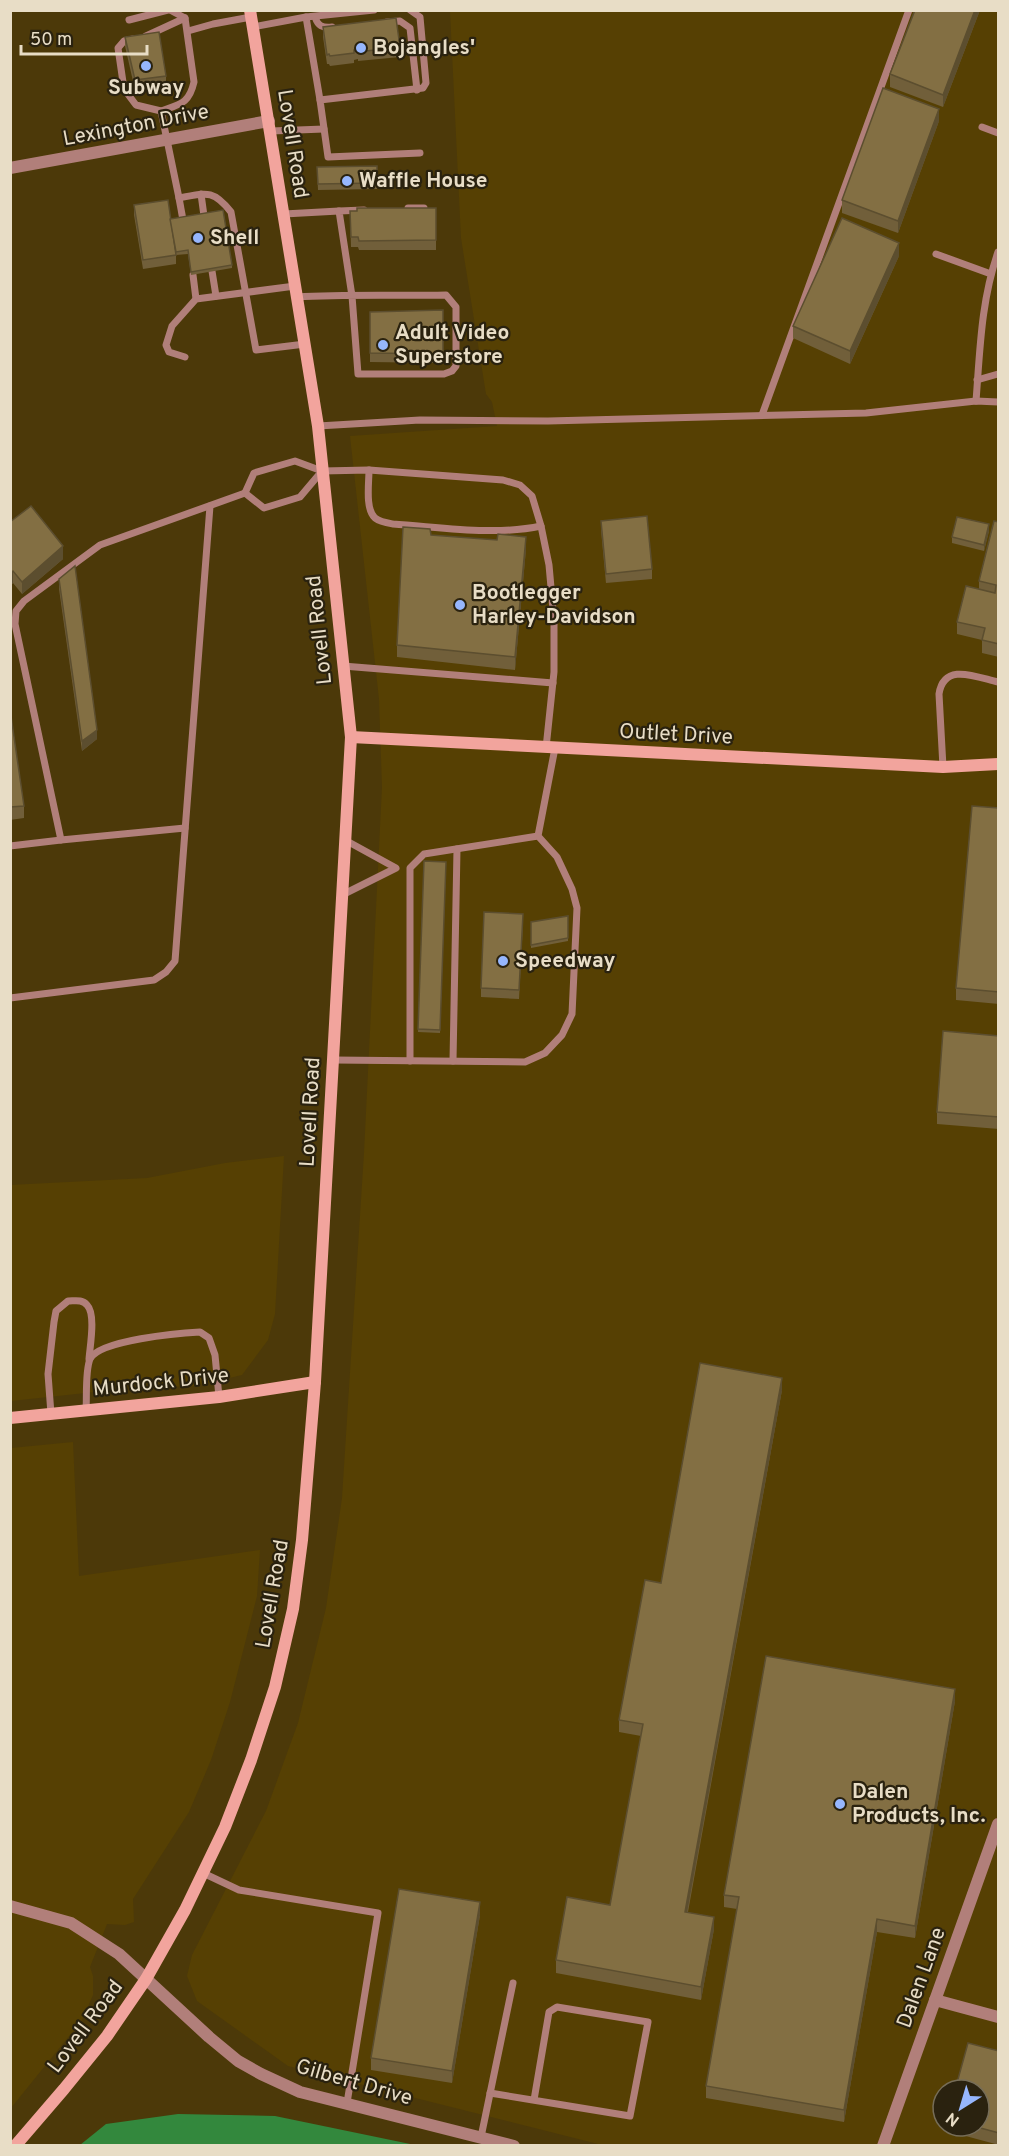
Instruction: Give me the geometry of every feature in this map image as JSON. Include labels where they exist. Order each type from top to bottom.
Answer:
[{"type":"main road","name":"Lovell Road","points":[[15,2145],[100,2045],[146,1979],[225,1827],[247,1772],[278,1676],[293,1610],[302,1540],[315,1382],[351,737],[318,426],[251,18]]},
{"type":"main road","name":"Outlet Drive","points":[[351,737],[943,767],[999,764]]},
{"type":"main road","name":"Murdock Drive","points":[[10,1418],[219,1397],[315,1382]]},
{"type":"street","name":"Lexington Drive","points":[[10,168],[270,126]]},
{"type":"street","name":"Dalen Lane","points":[[883,2145],[999,1824]]},
{"type":"street","name":"Gilbert Drive","points":[[10,1906],[71,1923],[119,1954],[238,2061],[300,2092],[514,2145]]},
{"type":"street","points":[[935,2000],[999,2017]]},
{"type":"lane","points":[[129,20],[169,10],[185,18]]},
{"type":"lane","points":[[188,31],[213,24],[251,18],[310,17],[374,10]]},
{"type":"lane","points":[[320,100],[423,88],[426,83],[420,17],[410,10]]},
{"type":"lane","points":[[762,415],[909,10]]},
{"type":"lane","points":[[310,17],[324,28],[345,26]]},
{"type":"lane","points":[[310,17],[328,157],[420,153]]},
{"type":"lane","points":[[185,18],[194,82],[192,92],[186,102],[161,111],[136,105],[124,89],[118,48],[124,41],[144,37],[185,18]]},
{"type":"lane","points":[[378,23],[400,21],[410,28],[417,90]]},
{"type":"lane","points":[[161,111],[183,220]]},
{"type":"lane","points":[[270,126],[324,129]]},
{"type":"lane","points":[[982,127],[999,133]]},
{"type":"lane","points":[[201,194],[204,216]]},
{"type":"lane","points":[[179,198],[210,194],[223,202],[231,212],[256,350],[304,344]]},
{"type":"lane","points":[[403,208],[424,208]]},
{"type":"lane","points":[[284,214],[371,210]]},
{"type":"lane","points":[[185,357],[169,352],[166,345],[172,326],[196,299],[245,292],[296,292],[352,296],[446,295],[456,307],[456,366],[452,371],[444,374],[358,374],[352,296],[339,211]]},
{"type":"lane","points":[[976,401],[981,324],[991,274],[999,252]]},
{"type":"lane","points":[[936,254],[991,274]]},
{"type":"lane","points":[[212,272],[216,296]]},
{"type":"lane","points":[[193,275],[196,299]]},
{"type":"lane","points":[[977,380],[999,374]]},
{"type":"lane","points":[[318,426],[420,420],[548,421],[866,413],[976,401],[999,402]]},
{"type":"lane","points":[[61,840],[15,624],[16,611],[24,601],[100,545],[245,494],[254,473],[295,461],[322,471],[369,470],[503,480],[520,484],[532,496],[542,526],[549,565],[554,621],[550,748],[538,836],[557,857],[572,889],[577,908],[572,1014],[562,1035],[545,1053],[525,1062],[334,1060]]},
{"type":"lane","points":[[369,470],[370,510],[374,517],[382,522],[497,530],[542,526]]},
{"type":"lane","points":[[245,494],[264,508],[300,497],[322,471]]},
{"type":"lane","points":[[10,998],[154,980],[166,972],[175,961],[210,506]]},
{"type":"lane","points":[[343,666],[552,686]]},
{"type":"lane","points":[[943,767],[939,694],[944,678],[963,674],[999,682]]},
{"type":"lane","points":[[10,846],[185,828]]},
{"type":"lane","points":[[410,1061],[410,868],[424,854],[538,836]]},
{"type":"lane","points":[[345,840],[396,868]]},
{"type":"lane","points":[[453,1061],[457,849]]},
{"type":"lane","points":[[342,895],[396,868],[410,868]]},
{"type":"lane","points":[[51,1414],[48,1374],[54,1322],[56,1311],[68,1300],[81,1301],[88,1305],[92,1316],[86,1410]]},
{"type":"lane","points":[[89,1361],[94,1353],[104,1348],[164,1334],[200,1332],[209,1338],[215,1355],[219,1397]]},
{"type":"lane","points":[[203,1873],[239,1890],[378,1913],[347,2103]]},
{"type":"lane","points":[[481,2137],[513,1983]]},
{"type":"lane","points":[[490,2093],[630,2116],[648,2022],[557,2007],[549,2012],[534,2100]]},
{"type":"shaded area","points":[[450,11],[998,11],[998,2145],[602,2145],[288,2066],[197,2001],[187,1976],[192,1955],[266,1811],[298,1723],[326,1608],[342,1498],[364,1153],[382,787],[379,699],[350,436],[497,426],[492,402],[486,394],[461,238]]},
{"type":"shaded area","points":[[284,1156],[275,1314],[268,1340],[242,1375],[195,1386],[132,1388],[11,1401],[10,1185],[147,1178],[225,1163]]},
{"type":"shaded area","points":[[73,1442],[79,1576],[260,1550],[257,1596],[230,1702],[211,1760],[189,1812],[133,1899],[134,1922],[125,1925],[107,1924],[90,1967],[93,1976],[93,1995],[82,2020],[11,2108],[11,1448]]},
{"type":"green space","points":[[178,2114],[275,2116],[415,2145],[80,2145],[106,2124]]},
{"type":"building","points":[[915,10],[975,10],[943,95],[890,74]]},
{"type":"building","name":"Bojangles'","points":[[396,18],[400,47],[358,52],[354,50],[354,53],[327,55],[323,27]]},
{"type":"building","name":"Subway","points":[[159,32],[166,76],[135,80],[125,37]]},
{"type":"building","points":[[883,88],[939,109],[898,221],[842,200]]},
{"type":"building","name":"Waffle House","points":[[377,166],[377,183],[318,184],[317,167]]},
{"type":"building","points":[[168,200],[176,255],[143,260],[134,205]]},
{"type":"building","points":[[357,208],[436,208],[436,240],[359,241],[358,237],[351,237],[350,211],[357,211]]},
{"type":"building","name":"Shell","points":[[223,210],[232,265],[191,272],[188,250],[176,252],[170,219]]},
{"type":"building","points":[[842,218],[899,243],[850,351],[793,326]]},
{"type":"building","points":[[443,310],[443,354],[370,353],[370,312]]},
{"type":"building","points":[[31,506],[63,546],[22,582],[13,571],[10,574],[10,522]]},
{"type":"building","points":[[647,516],[652,569],[606,574],[601,521]]},
{"type":"building","points":[[957,517],[989,524],[984,545],[952,537]]},
{"type":"building","points":[[994,521],[999,522],[999,644],[982,640],[985,628],[957,622],[966,586],[995,593],[996,585],[979,581]]},
{"type":"building","name":"Bootlegger Harley-Davidson","points":[[403,527],[430,529],[431,535],[497,540],[498,534],[526,537],[515,657],[397,645]]},
{"type":"building","points":[[75,566],[97,730],[82,741],[59,579]]},
{"type":"building","points":[[10,709],[24,806],[10,807]]},
{"type":"building","points":[[972,806],[999,808],[999,992],[956,988]]},
{"type":"building","points":[[424,861],[446,862],[440,1030],[418,1029]]},
{"type":"building","points":[[484,912],[523,914],[519,990],[481,988]]},
{"type":"building","points":[[568,916],[568,938],[531,945],[531,922]]},
{"type":"building","points":[[943,1031],[999,1036],[999,1117],[937,1112]]},
{"type":"building","points":[[700,1363],[782,1378],[685,1912],[714,1917],[701,1987],[556,1960],[567,1897],[610,1905],[643,1724],[619,1720],[645,1580],[661,1583]]},
{"type":"building","name":"Dalen Products, Inc.","points":[[766,1656],[955,1689],[915,1926],[877,1919],[844,2110],[706,2086],[739,1897],[724,1895]]},
{"type":"building","points":[[399,1889],[480,1902],[452,2071],[371,2058]]},
{"type":"building","points":[[968,2043],[999,2051],[999,2133],[991,2131],[991,2078],[958,2078]]},
{"type":"place","name":"Bojangles'","points":[[361,48]]},
{"type":"place","name":"Subway","points":[[146,66]]},
{"type":"place","name":"Waffle House","points":[[347,181]]},
{"type":"place","name":"Shell","points":[[198,238]]},
{"type":"place","name":"Adult Video Superstore","points":[[383,345]]},
{"type":"place","name":"Bootlegger Harley-Davidson","points":[[460,605]]},
{"type":"place","name":"Speedway","points":[[503,961]]},
{"type":"place","name":"Dalen Products, Inc.","points":[[840,1804]]}]
